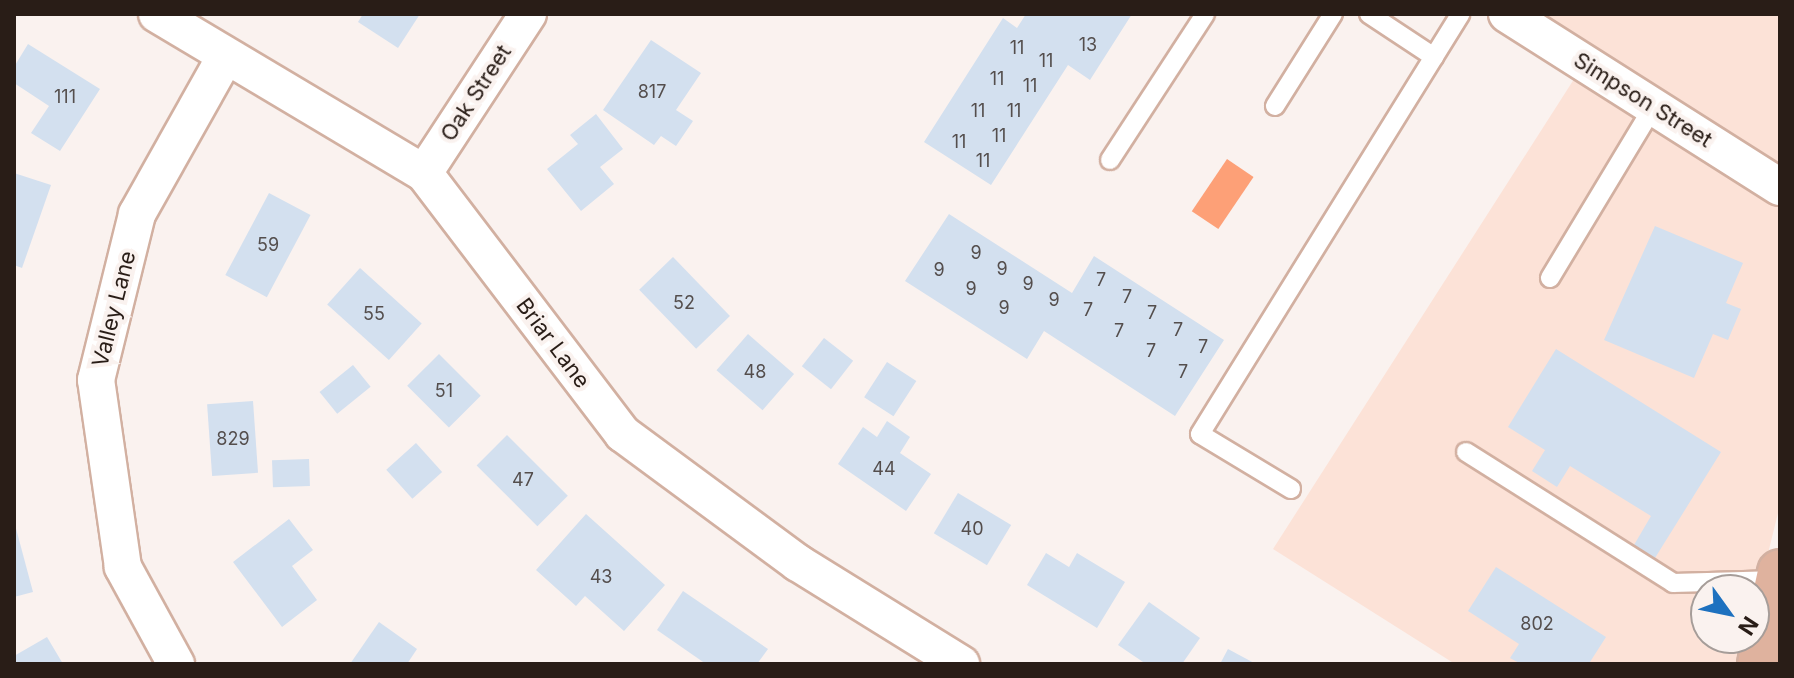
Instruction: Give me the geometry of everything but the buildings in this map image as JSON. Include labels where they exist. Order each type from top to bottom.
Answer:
[{"type":"main road","points":[[1760,664],[1779,576]]},
{"type":"street","name":"Briar Lane","points":[[157,14],[424,173],[623,434],[798,563],[961,664]]},
{"type":"street","name":"Oak Street","points":[[424,173],[528,14]]},
{"type":"street","name":"Simpson Street","points":[[1530,20],[1653,107],[1780,187]]},
{"type":"street","name":"Valley Lane","points":[[176,664],[123,567],[96,380],[137,214],[225,57]]},
{"type":"lane","points":[[1110,160],[1205,14]]},
{"type":"lane","points":[[1275,106],[1333,14]]},
{"type":"lane","points":[[1369,14],[1434,57]]},
{"type":"lane","points":[[1291,489],[1200,434],[1460,14]]},
{"type":"lane","points":[[1550,278],[1653,107]]},
{"type":"lane","points":[[1466,452],[1673,583],[1779,576]]},
{"type":"shaded area","points":[[1529,14],[1780,14],[1780,173]]},
{"type":"shaded area","points":[[1576,76],[1780,206],[1780,505],[1763,574],[1690,574],[1690,654],[1743,654],[1741,664],[1455,664],[1273,549]]},
{"type":"shaded area","points":[[1227,159],[1254,177],[1218,229],[1192,211]]}]
